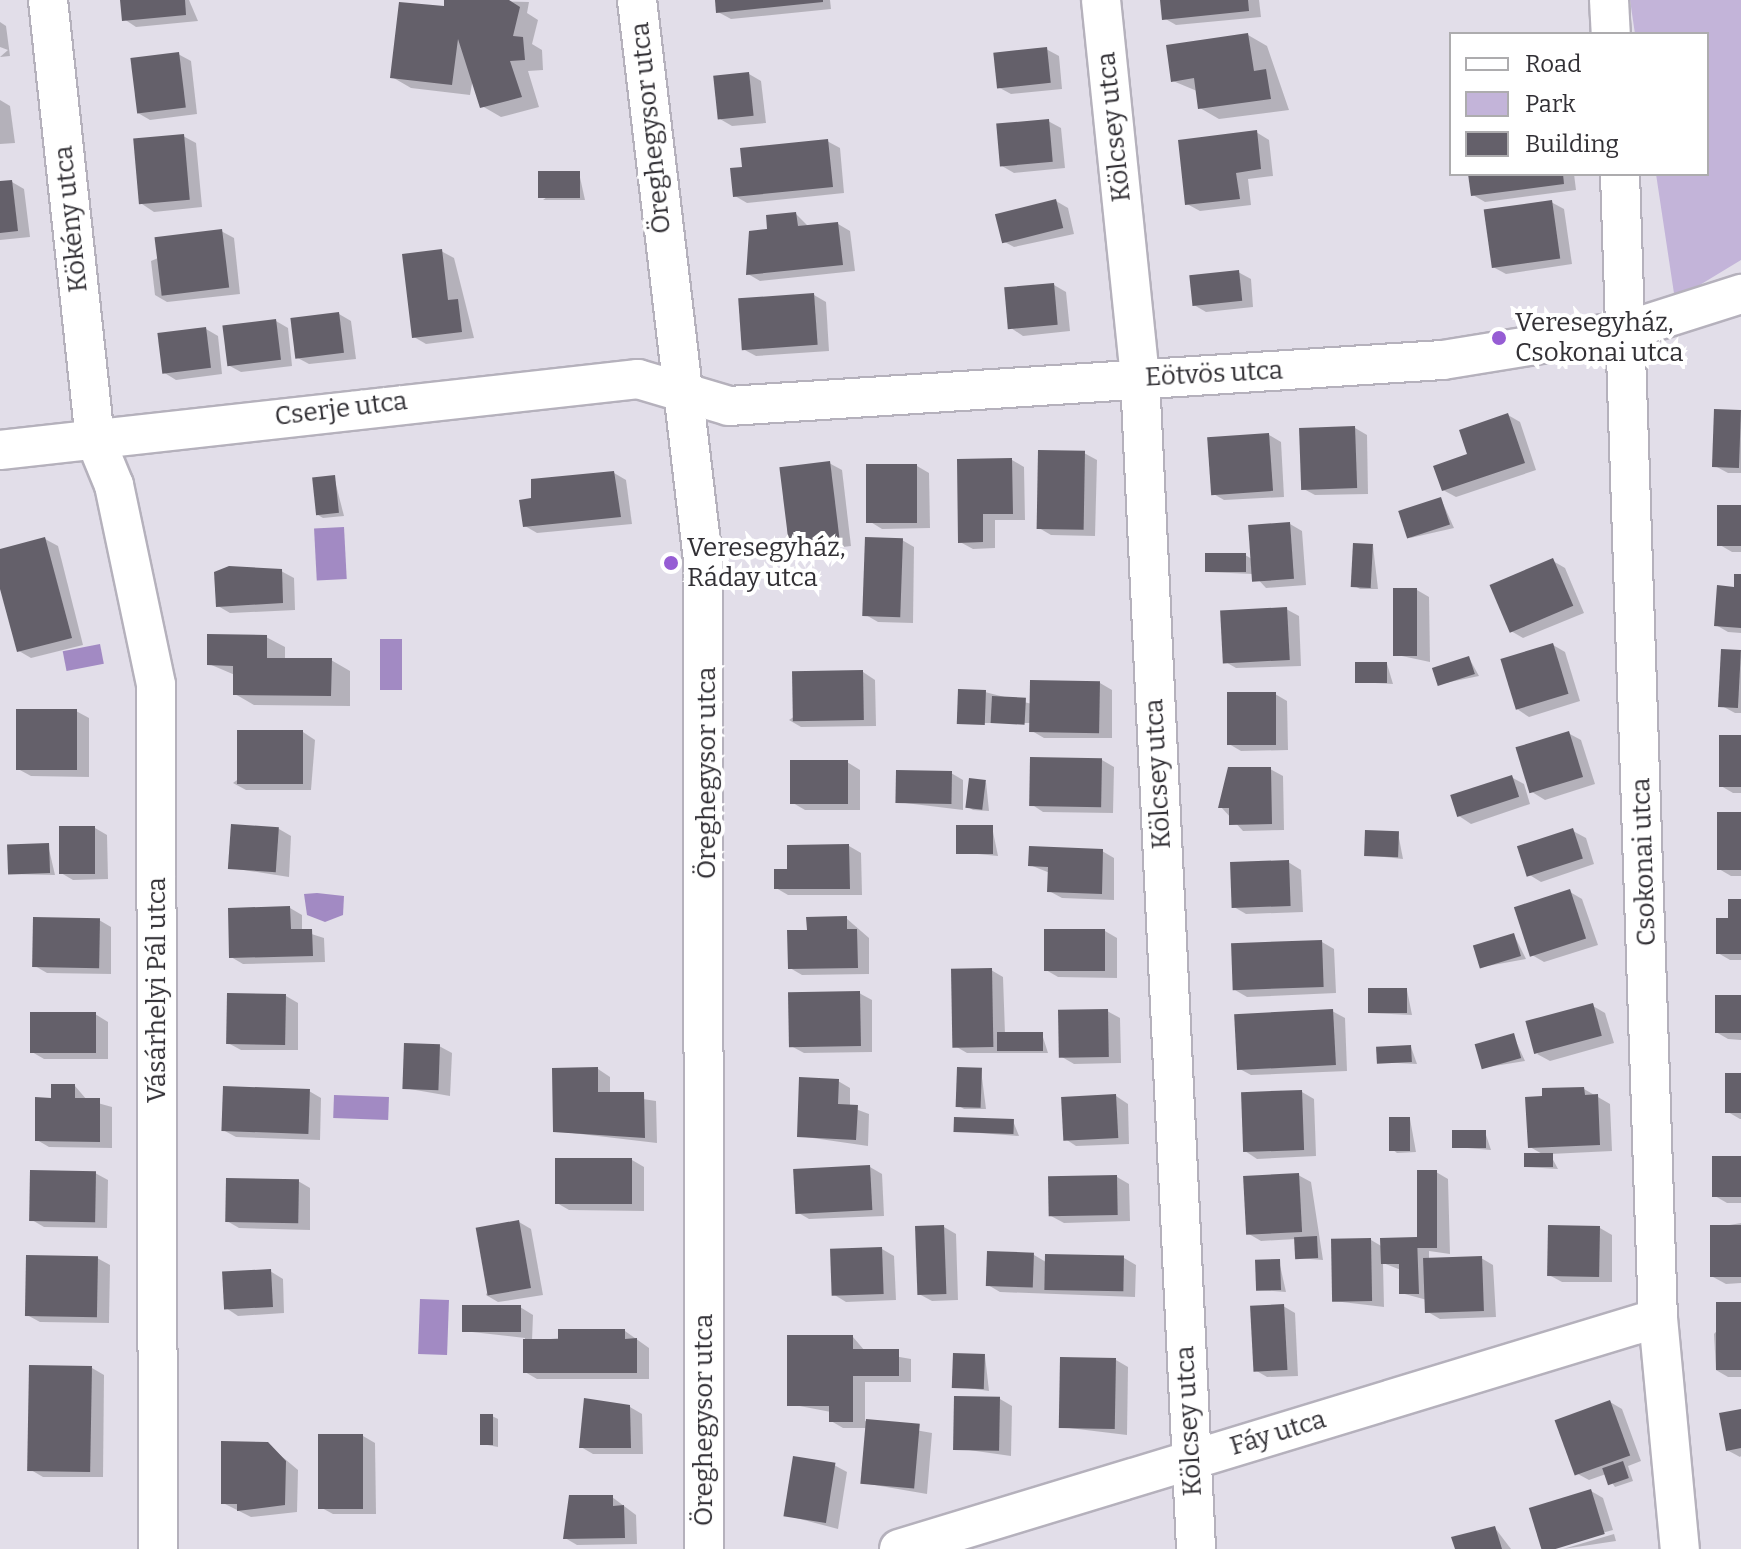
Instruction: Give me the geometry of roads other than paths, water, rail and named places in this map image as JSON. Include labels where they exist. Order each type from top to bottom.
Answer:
[{"type":"street","name":"Kökény utca","points":[[48,0],[95,439]]},
{"type":"street","name":"Öreghegysor utca","points":[[637,0],[680,396],[703,560],[709,726],[704,1549]]},
{"type":"street","name":"Kölcsey utca","points":[[1101,0],[1140,378],[1196,1549]]},
{"type":"street","points":[[1609,0],[1611,32]]},
{"type":"street","name":"Csokonai utca","points":[[1620,176],[1628,330],[1658,1318],[1680,1549]]},
{"type":"street","name":"Eötvös utca","points":[[680,396],[729,406],[1443,360],[1628,330],[1741,294]]},
{"type":"street","name":"Cserje utca","points":[[0,450],[575,383],[638,379],[680,396]]},
{"type":"street","name":"Vásárhelyi Pál utca","points":[[95,439],[114,485],[156,685],[158,1549]]},
{"type":"street","name":"Fáy utca","points":[[899,1549],[1658,1318]]},
{"type":"place","name":"Veresegyház, Csokonai utca","points":[[1499,338]]},
{"type":"place","name":"Veresegyház, Ráday utca","points":[[671,563]]}]
